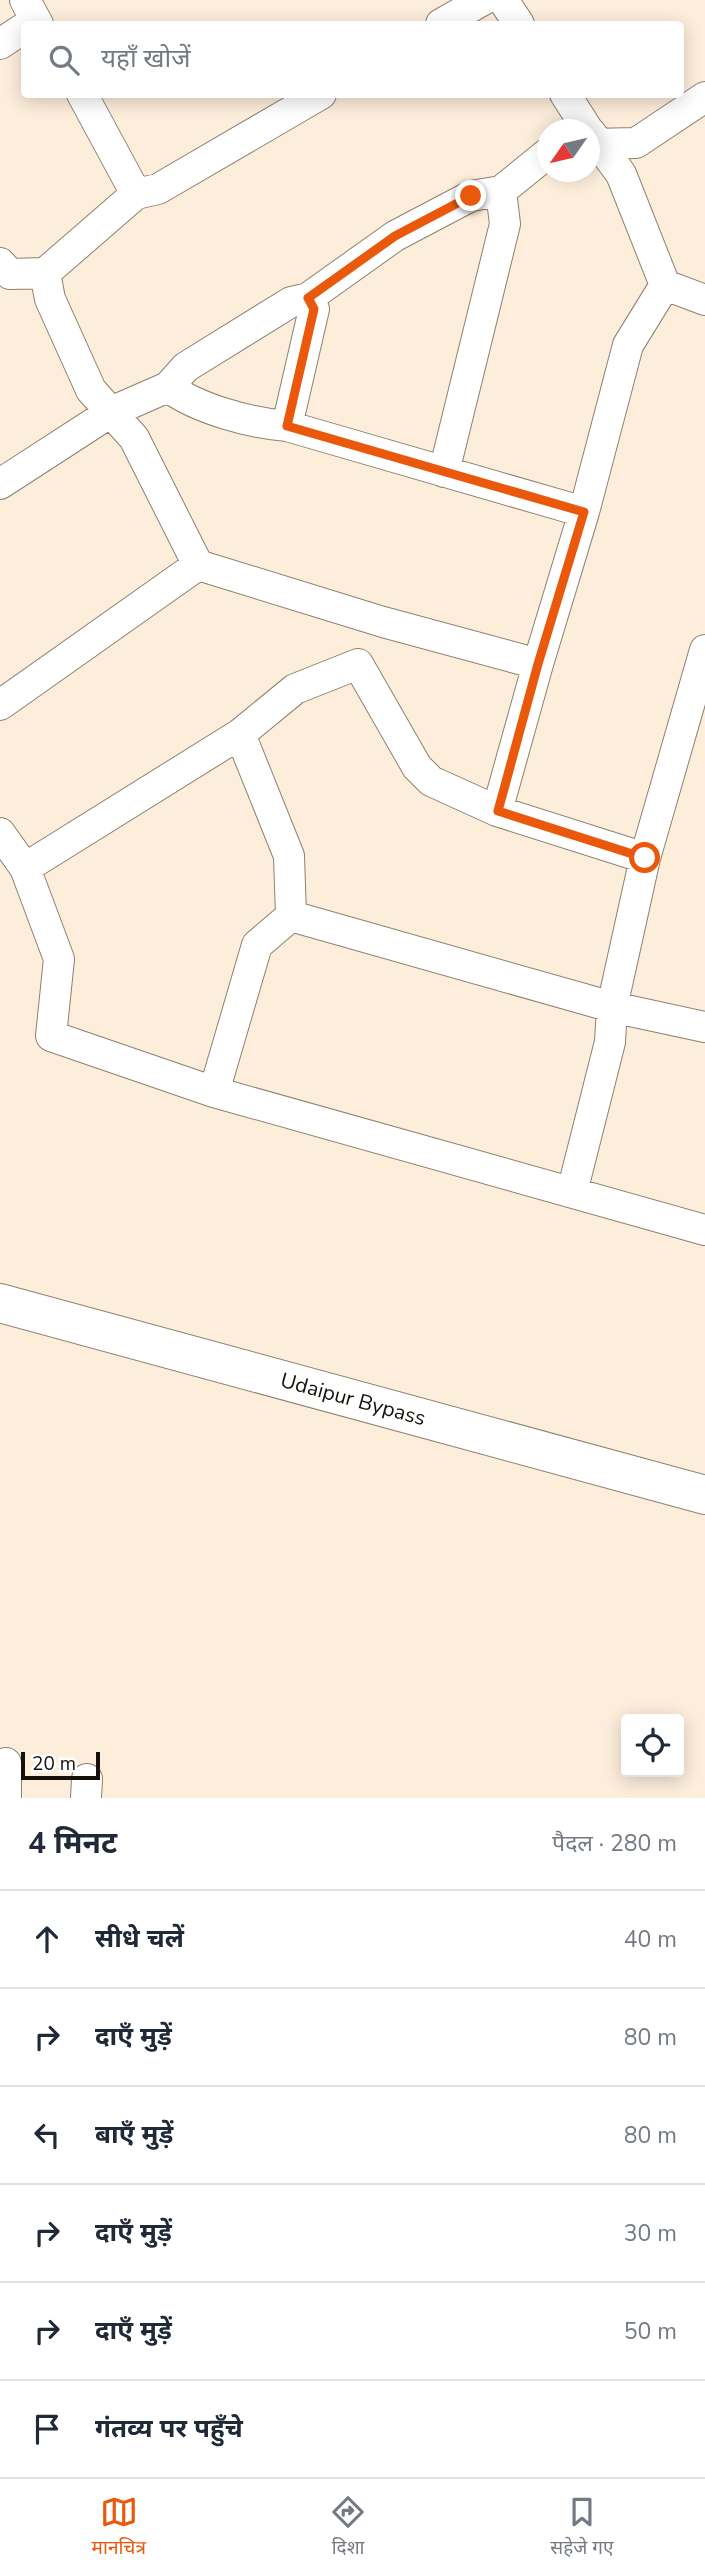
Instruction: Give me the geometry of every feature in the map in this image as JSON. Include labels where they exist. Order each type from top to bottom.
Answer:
[{"type":"highway","name":"Udaipur Bypass","points":[[0,1303],[705,1495]]},
{"type":"street","points":[[446,21],[483,0]]},
{"type":"street","points":[[503,0],[517,21]]},
{"type":"street","points":[[0,44],[21,28]]},
{"type":"street","points":[[600,138],[636,143],[705,97]]},
{"type":"street","points":[[84,98],[136,194]]},
{"type":"street","points":[[0,263],[10,274],[46,273],[136,194],[158,189],[314,98]]},
{"type":"street","points":[[567,98],[580,119]]},
{"type":"street","points":[[600,148],[621,174],[665,285],[705,300]]},
{"type":"street","points":[[0,484],[111,412],[168,387],[186,367],[291,302],[308,298],[395,236],[471,196],[501,191],[537,162]]},
{"type":"street","points":[[444,472],[505,224],[501,191]]},
{"type":"street","points":[[46,273],[50,299],[91,390],[134,438],[198,565],[383,622],[538,664]]},
{"type":"street","points":[[498,811],[538,664],[584,512],[628,345],[665,285]]},
{"type":"street","points":[[287,426],[314,309],[308,298]]},
{"type":"street","points":[[168,387],[184,399],[262,424],[287,426],[584,512]]},
{"type":"street","points":[[0,705],[198,565]]},
{"type":"street","points":[[572,1192],[610,1042],[612,1007],[645,858],[696,710],[705,650]]},
{"type":"street","points":[[25,868],[240,734],[295,689],[358,664],[417,767],[431,781],[498,811],[645,858]]},
{"type":"street","points":[[240,734],[289,856],[291,916]]},
{"type":"street","points":[[0,833],[25,868],[59,959],[51,1037],[214,1092],[705,1230]]},
{"type":"street","points":[[291,916],[612,1007],[705,1027]]},
{"type":"street","points":[[214,1092],[257,945],[291,916]]},
{"type":"street","points":[[6,1763],[6,1798]]},
{"type":"route","points":[[471,196],[395,236],[308,298],[314,309],[287,426],[584,512],[538,664],[498,811],[645,858]]}]
